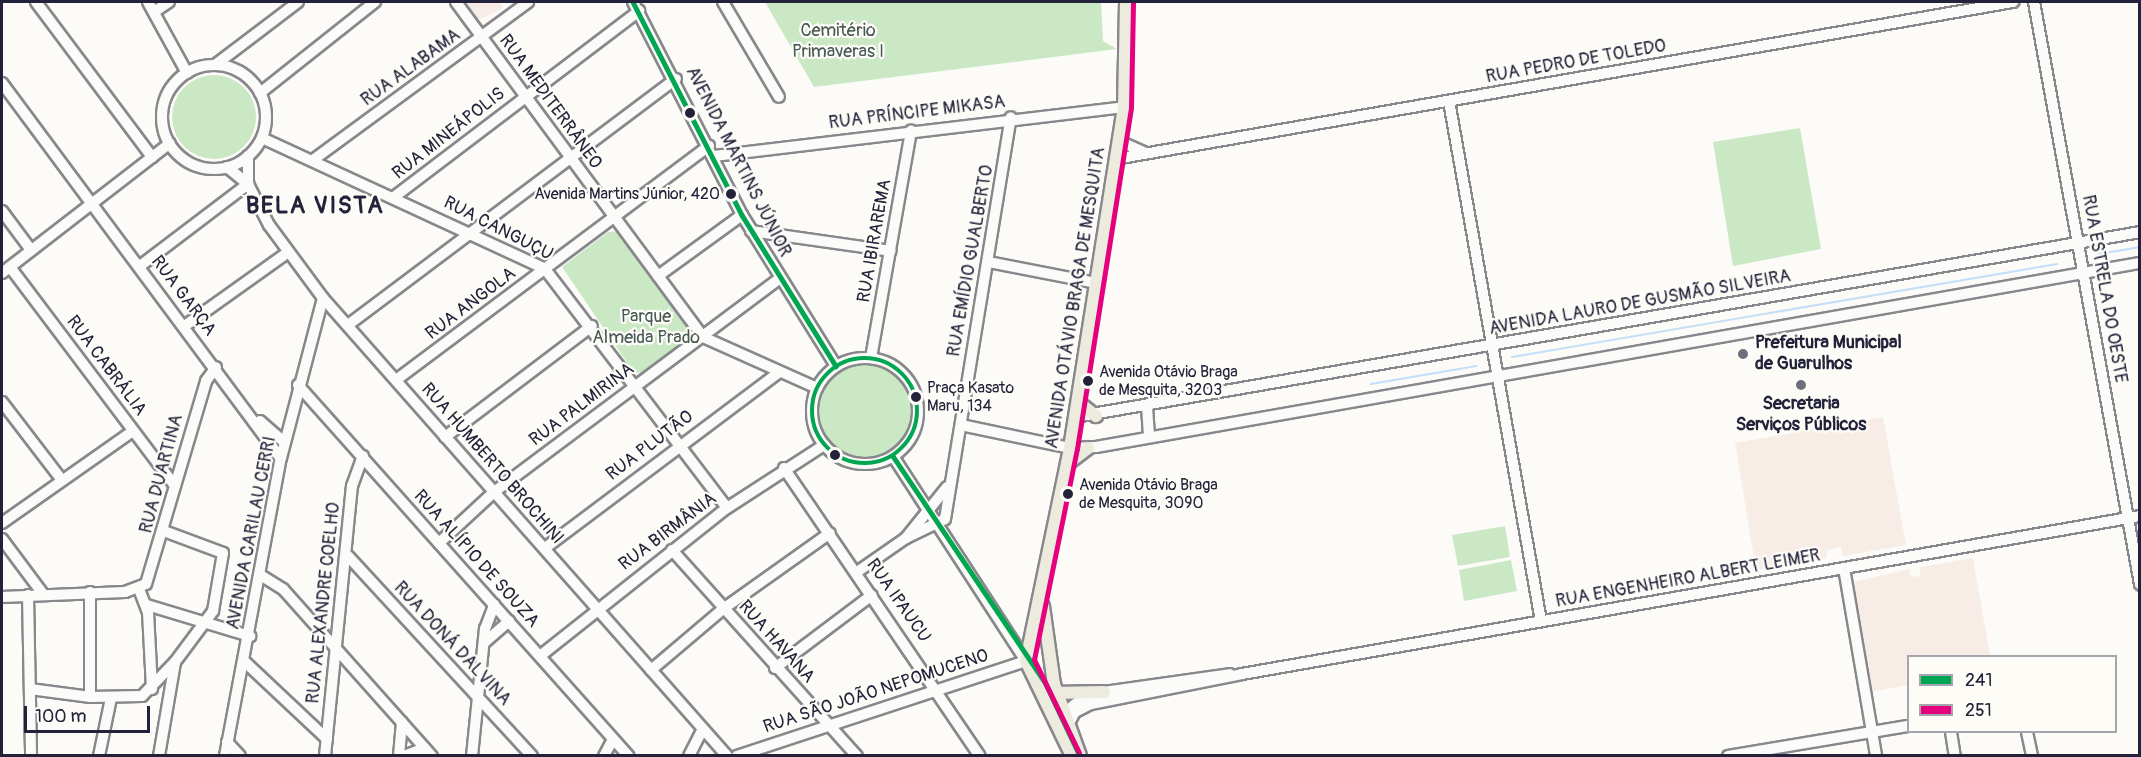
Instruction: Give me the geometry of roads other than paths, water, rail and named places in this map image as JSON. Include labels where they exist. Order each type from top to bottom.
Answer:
[{"type":"main road","name":"AVENIDA OTÁVIO BRAGA DE MESQUITA","points":[[1026,661],[1042,598],[1070,448],[1119,141],[1124,106],[1126,2]]},
{"type":"main road","points":[[1078,402],[1096,416]]},
{"type":"main road","points":[[1067,464],[1088,448]]},
{"type":"main road","name":"AVENIDA OTÁVIO BRAGA DE MESQUITA","points":[[1042,598],[1054,694]]},
{"type":"main road","points":[[1026,661],[1054,694],[1062,713],[1062,725],[1072,756]]},
{"type":"main road","points":[[1026,661],[1080,756]]},
{"type":"main road","points":[[1054,694],[1104,692]]},
{"type":"street","points":[[36,2],[152,157]]},
{"type":"street","points":[[148,2],[187,73]]},
{"type":"street","points":[[154,12],[169,2]]},
{"type":"street","points":[[216,65],[238,71],[260,93],[266,115],[262,138],[248,156],[227,167],[195,165],[170,143],[163,110],[174,85],[187,73],[216,65],[298,2]]},
{"type":"street","points":[[260,93],[375,2]]},
{"type":"street","name":"RUA MEDITERRÂNEO","points":[[456,2],[703,337]]},
{"type":"street","name":"RUA ALABAMA","points":[[313,160],[528,2]]},
{"type":"street","points":[[723,2],[778,97]]},
{"type":"street","name":"RUA PEDRO DE TOLEDO","points":[[1115,159],[1144,152],[2013,2]]},
{"type":"street","name":"RUA ESTRELA DO OESTE","points":[[2034,2],[2085,273],[2139,584]]},
{"type":"street","name":"AVENIDA MARTINS JÚNIOR","points":[[636,6],[676,79],[742,215],[836,366]]},
{"type":"street","name":"RUA MINEÁPOLIS","points":[[394,197],[524,97],[636,6]]},
{"type":"street","points":[[348,325],[467,231],[676,79]]},
{"type":"street","name":"RUA GARÇA","points":[[2,83],[186,325],[281,458]]},
{"type":"street","points":[[1449,101],[1495,346],[1541,621]]},
{"type":"street","name":"RUA PRÍNCIPE MIKASA","points":[[712,151],[1124,106]]},
{"type":"street","name":"RUA EMÍDIO GUALBERTO","points":[[906,538],[938,527],[945,519],[1011,117]]},
{"type":"street","name":"RUA IBIRAREMA","points":[[871,358],[911,130]]},
{"type":"street","name":"RUA CANGUÇU","points":[[262,138],[394,197],[545,269],[592,326],[727,508]]},
{"type":"street","points":[[1119,141],[1144,152]]},
{"type":"street","points":[[6,270],[170,143]]},
{"type":"street","name":"RUA ANGOLA","points":[[396,380],[613,217],[712,151]]},
{"type":"street","points":[[140,266],[248,184],[248,156]]},
{"type":"street","name":"RUA HUMBERTO BROCHINI","points":[[227,167],[248,184],[288,253],[327,301],[727,756]]},
{"type":"street","points":[[2,211],[32,250]]},
{"type":"street","points":[[658,276],[742,215]]},
{"type":"street","points":[[751,231],[891,251]]},
{"type":"street","name":"AVENIDA LAURO DE GUSMÃO SILVEIRA","points":[[1075,417],[1096,416],[2139,232]]},
{"type":"street","points":[[186,325],[288,253]]},
{"type":"street","points":[[989,262],[1096,283]]},
{"type":"street","points":[[961,425],[1070,448],[1088,448],[1500,378],[2139,263]]},
{"type":"street","name":"RUA CABRÁLIA","points":[[6,270],[175,486]]},
{"type":"street","name":"RUA PALMIRINA","points":[[438,543],[494,492],[780,278]]},
{"type":"street","name":"AVENIDA CARILAU CERRI","points":[[225,756],[262,576],[281,458],[315,317],[327,301]]},
{"type":"street","points":[[446,437],[592,326]]},
{"type":"street","points":[[703,337],[778,373],[817,388]]},
{"type":"street","points":[[871,358],[900,371],[918,404],[911,437],[893,456],[862,464],[843,459],[824,445],[813,422],[817,388],[836,366],[871,358]]},
{"type":"street","name":"RUA DUARTINA","points":[[139,589],[154,568],[206,381],[216,367]]},
{"type":"street","name":"RUA PLUTÃO","points":[[545,548],[679,443],[778,373]]},
{"type":"street","name":"RUA ALÍPIO DE SOUZA","points":[[298,385],[629,756]]},
{"type":"street","points":[[2,402],[61,479]]},
{"type":"street","points":[[1147,407],[1149,436]]},
{"type":"street","name":"RUA GARÇA","points":[[246,409],[285,442]]},
{"type":"street","points":[[2,523],[61,479],[134,431]]},
{"type":"street","name":"RUA BIRMÂNIA","points":[[540,656],[596,608],[727,508],[784,468],[824,445]]},
{"type":"street","name":"RUA ALEXANDRE COELHO","points":[[325,756],[348,556],[352,486],[363,456]]},
{"type":"street","points":[[893,456],[1026,661]]},
{"type":"street","name":"RUA IPAUCU","points":[[784,468],[938,687],[980,756]]},
{"type":"street","name":"RUA EMÍDIO GUALBERTO","points":[[857,572],[906,538],[928,513],[950,481]]},
{"type":"street","name":"RUA ENGENHEIRO ALBERT LEIMER","points":[[1062,725],[1075,712],[1091,704],[1242,674],[2139,516]]},
{"type":"street","points":[[30,689],[90,697],[142,696],[175,662],[213,611],[223,551],[164,531]]},
{"type":"street","points":[[651,670],[723,609],[830,533]]},
{"type":"street","points":[[2,539],[43,594]]},
{"type":"street","name":"RUA HAVANA","points":[[672,550],[775,668],[857,756]]},
{"type":"street","name":"RUA DONÁ DALVINA","points":[[348,556],[532,756]]},
{"type":"street","points":[[1844,568],[1876,756]]},
{"type":"street","points":[[262,576],[283,589],[429,752]]},
{"type":"street","points":[[2,597],[139,589],[147,605],[152,688]]},
{"type":"street","points":[[90,592],[90,697]]},
{"type":"street","points":[[28,595],[31,756]]},
{"type":"street","points":[[775,668],[872,595]]},
{"type":"street","points":[[147,605],[203,625],[250,636]]},
{"type":"street","points":[[472,756],[484,645],[494,605]]},
{"type":"street","points":[[484,645],[495,627],[509,621]]},
{"type":"street","points":[[244,661],[327,739]]},
{"type":"street","name":"RUA SÃO JOÃO NEPOMUCENO","points":[[737,756],[938,687],[1026,661]]},
{"type":"street","points":[[159,756],[175,662]]},
{"type":"street","name":"RUA ENGENHEIRO ALBERT LEIMER","points":[[1062,713],[1104,692],[1242,674]]},
{"type":"street","points":[[99,756],[111,698]]},
{"type":"street","points":[[399,756],[402,722]]},
{"type":"street","points":[[1728,756],[1907,726]]},
{"type":"street","points":[[689,756],[703,729]]},
{"type":"street","points":[[1951,733],[1954,756]]},
{"type":"street","points":[[2027,733],[2032,756]]},
{"type":"street","points":[[604,756],[613,739]]},
{"type":"street","points":[[227,742],[240,756]]},
{"type":"street","points":[[1796,744],[1798,756]]},
{"type":"street","points":[[404,756],[429,752]]},
{"type":"waterway","points":[[2099,254],[2140,247]]},
{"type":"waterway","points":[[1512,357],[2057,264]]},
{"type":"waterway","points":[[1371,384],[1476,366]]},
{"type":"place","name":"Avenida Martins Júnior, 420","points":[[731,194]]},
{"type":"place","name":"Prefeitura Municipal de Guarulhos","points":[[1743,354]]},
{"type":"place","name":"Avenida Otávio Braga de Mesquita, 3203","points":[[1088,381]]},
{"type":"place","name":"Secretaria Serviços Públicos","points":[[1801,385]]},
{"type":"place","name":"Praça Kasato Maru, 134","points":[[916,397]]},
{"type":"place","name":"Avenida Otávio Braga de Mesquita, 3090","points":[[1068,494]]},
{"type":"district","name":"BELA VISTA","points":[[315,206]]},
{"type":"park label","name":"Cemitério Primaveras I","points":[[838,42]]},
{"type":"park label","name":"Parque Almeida Prado","points":[[646,328]]}]
